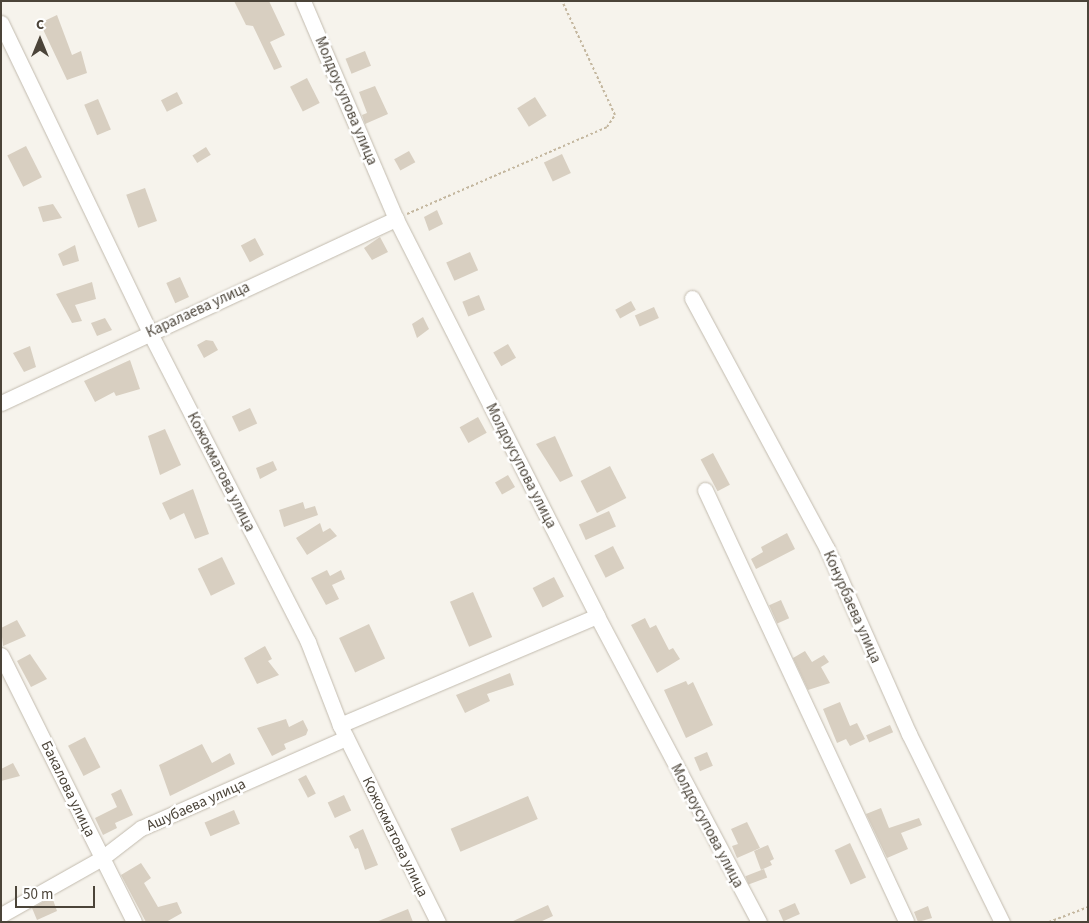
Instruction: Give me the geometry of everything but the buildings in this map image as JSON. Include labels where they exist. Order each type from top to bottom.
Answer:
[{"type":"street","name":"Молдоусупова улица","points":[[304,1],[396,219],[596,616],[759,922]]},
{"type":"street","name":"Кожокматова улица","points":[[1,23],[150,333],[308,642],[343,732],[438,922]]},
{"type":"street","name":"Каралаева улица","points":[[1,403],[396,219]]},
{"type":"street","name":"Конурбаева улица","points":[[692,298],[827,549],[908,734],[1002,922]]},
{"type":"street","points":[[704,490],[906,922]]},
{"type":"street","name":"Ашубаева улица","points":[[1,915],[102,858],[141,828],[343,732],[596,616]]},
{"type":"street","name":"Бакалова улица","points":[[1,656],[134,922]]},
{"type":"path","points":[[396,219],[454,191],[607,127],[614,114],[562,1]]},
{"type":"path","points":[[1049,922],[1088,907]]}]
